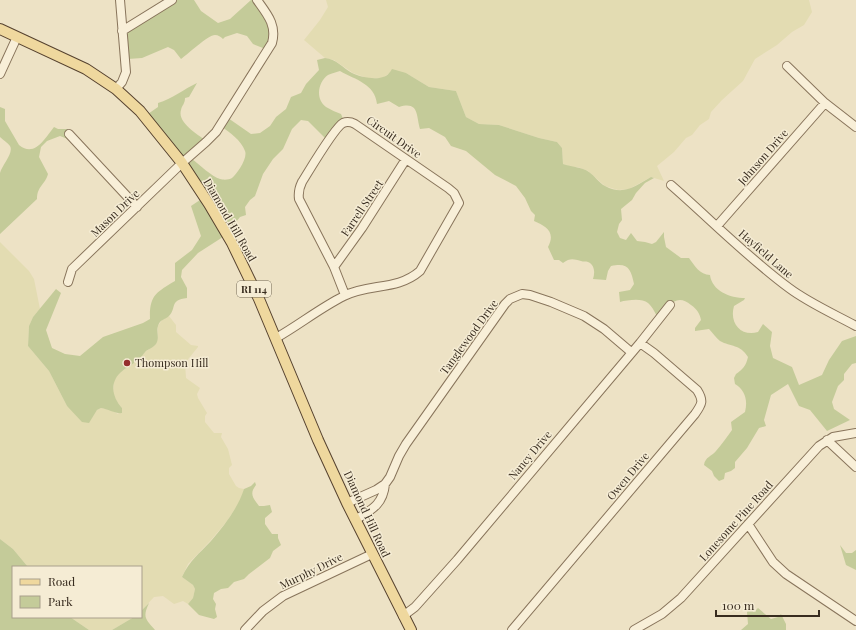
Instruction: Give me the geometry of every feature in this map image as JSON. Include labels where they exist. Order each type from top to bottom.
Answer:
[{"type":"main road","name":"Diamond Hill Road","points":[[0,29],[86,69],[116,89],[140,111],[182,163],[232,243],[259,299],[347,503],[411,630]]},
{"type":"street","points":[[116,89],[122,82],[126,72],[120,0]]},
{"type":"street","points":[[122,31],[172,0]]},
{"type":"street","name":"Mason Drive","points":[[68,282],[72,269],[216,132],[272,43],[274,37],[272,23],[269,16],[257,0]]},
{"type":"street","points":[[0,74],[17,37]]},
{"type":"street","points":[[787,66],[825,102],[856,127]]},
{"type":"street","name":"Johnson Drive","points":[[717,226],[825,102]]},
{"type":"street","name":"Circuit Drive","points":[[276,338],[345,295],[401,283],[416,275],[420,271],[459,203],[454,193],[355,124],[348,122],[343,123],[334,133],[298,188],[299,199],[334,267],[345,295]]},
{"type":"street","points":[[69,134],[137,207]]},
{"type":"street","name":"Farrell Street","points":[[334,267],[362,228],[406,159]]},
{"type":"street","name":"Hayfield Lane","points":[[671,185],[790,289],[856,326]]},
{"type":"street","name":"Tanglewood Drive","points":[[355,520],[375,507],[384,494],[385,484],[390,477],[399,456],[414,433],[505,304],[516,296],[522,294],[530,295],[577,312],[604,329],[631,352]]},
{"type":"street","name":"Nancy Drive","points":[[403,616],[415,607],[456,560],[640,343],[670,305]]},
{"type":"street","name":"Owen Drive","points":[[512,630],[695,414],[700,406],[702,401],[697,390],[640,343]]},
{"type":"street","name":"Lonesome Pine Road","points":[[634,630],[672,607],[819,446],[833,437],[844,434],[856,434]]},
{"type":"street","points":[[827,440],[856,467]]},
{"type":"street","points":[[347,503],[376,490],[385,484]]},
{"type":"street","points":[[748,524],[773,562],[786,574],[856,621]]},
{"type":"street","name":"Murphy Drive","points":[[245,630],[263,611],[283,596],[372,554]]},
{"type":"shaded area","points":[[326,0],[809,0],[812,12],[804,25],[755,59],[743,81],[711,112],[709,119],[700,125],[692,135],[686,138],[674,152],[657,166],[664,181],[651,177],[629,189],[618,190],[605,186],[588,171],[563,164],[562,148],[557,142],[539,138],[499,125],[479,124],[466,117],[456,91],[429,87],[406,73],[388,74],[383,78],[367,78],[353,73],[334,60],[325,58],[304,40],[328,7]]},
{"type":"shaded area","points":[[0,242],[29,271],[34,279],[40,309],[33,317],[29,326],[28,346],[49,371],[67,406],[89,422],[97,410],[101,408],[111,410],[118,414],[122,408],[113,395],[114,381],[119,373],[137,361],[145,352],[155,345],[158,339],[158,326],[162,320],[169,316],[176,325],[176,332],[191,345],[198,346],[185,363],[186,378],[200,388],[197,394],[207,413],[205,416],[205,422],[214,433],[222,433],[221,437],[228,449],[232,465],[229,468],[229,474],[236,486],[244,489],[241,500],[227,521],[188,564],[182,577],[193,585],[195,589],[193,598],[188,604],[183,601],[174,604],[163,596],[154,597],[142,610],[142,566],[27,566],[13,549],[0,539]]},
{"type":"shaded area","points":[[71,618],[132,618],[112,630],[89,630]]},
{"type":"green space","points":[[172,0],[194,0],[201,11],[218,23],[230,19],[251,0],[255,0],[271,22],[268,50],[253,44],[247,36],[237,33],[223,39],[217,35],[212,36],[203,41],[181,59],[174,50],[168,47],[142,58],[128,59],[122,33]]},
{"type":"green space","points":[[325,58],[336,62],[359,76],[372,78],[383,77],[388,75],[392,69],[406,73],[429,87],[456,91],[466,117],[479,124],[499,125],[539,138],[557,142],[562,148],[563,164],[586,170],[603,185],[612,189],[629,189],[651,177],[654,178],[645,183],[632,200],[621,209],[622,220],[619,224],[617,232],[620,238],[626,240],[631,233],[637,241],[652,244],[656,242],[664,232],[666,247],[681,258],[689,258],[700,271],[706,275],[710,275],[711,281],[718,289],[733,297],[745,298],[734,306],[733,318],[735,323],[746,332],[758,332],[763,324],[772,332],[770,346],[773,358],[792,367],[799,385],[822,375],[829,360],[842,341],[856,336],[856,363],[852,364],[844,374],[844,380],[838,386],[832,402],[834,409],[850,420],[827,431],[810,410],[799,406],[788,384],[771,395],[764,420],[766,426],[759,428],[747,448],[735,462],[735,468],[725,473],[724,479],[719,481],[714,476],[712,471],[704,465],[707,458],[716,451],[732,430],[731,422],[745,412],[746,399],[741,389],[735,384],[734,378],[746,363],[748,357],[745,353],[739,348],[720,341],[709,329],[695,331],[695,328],[701,318],[697,310],[686,301],[681,300],[672,303],[665,310],[659,320],[651,307],[645,301],[635,300],[620,302],[619,292],[630,290],[634,284],[632,274],[625,266],[611,266],[606,280],[593,279],[594,269],[588,262],[572,259],[563,263],[559,260],[554,260],[548,247],[551,237],[548,230],[546,227],[534,221],[535,215],[516,186],[495,175],[466,151],[451,146],[445,137],[429,128],[420,129],[416,110],[410,106],[399,107],[389,101],[377,104],[373,92],[369,87],[340,71],[328,75],[325,78],[320,86],[319,95],[320,100],[326,107],[341,114],[346,126],[329,142],[308,121],[301,120],[292,129],[283,149],[273,159],[263,174],[255,196],[245,207],[246,215],[240,217],[226,235],[198,253],[182,270],[181,277],[187,288],[187,298],[176,302],[169,316],[160,322],[158,328],[158,340],[156,344],[122,371],[114,382],[113,386],[116,400],[122,408],[122,413],[101,408],[97,410],[89,423],[82,422],[67,406],[49,371],[28,346],[29,326],[33,317],[56,289],[61,293],[46,330],[52,348],[65,354],[80,356],[103,337],[143,323],[150,319],[151,304],[155,295],[175,281],[175,263],[192,250],[201,236],[191,206],[203,198],[145,116],[158,107],[158,103],[197,83],[189,97],[185,98],[181,115],[185,124],[208,142],[192,159],[217,178],[223,180],[229,179],[232,178],[239,170],[244,162],[246,154],[238,140],[221,126],[228,118],[251,134],[260,133],[270,126],[276,117],[286,109],[291,97],[301,93],[306,84],[319,70],[317,60]]},
{"type":"green space","points":[[0,107],[5,109],[5,121],[19,145],[25,148],[35,148],[43,141],[54,127],[58,129],[67,129],[73,141],[60,136],[47,141],[41,147],[39,157],[48,174],[38,191],[37,199],[0,234],[0,173],[11,149],[10,146],[0,137]]},
{"type":"green space","points":[[255,482],[256,485],[252,493],[253,496],[259,506],[270,505],[272,512],[265,518],[265,524],[272,534],[278,534],[281,545],[273,551],[270,558],[244,579],[234,582],[228,588],[221,589],[214,593],[213,599],[216,604],[215,609],[217,617],[214,619],[199,615],[188,604],[193,598],[195,589],[193,585],[182,577],[192,562],[226,523],[238,503],[244,489],[251,486]]},
{"type":"green space","points":[[0,539],[13,549],[27,566],[12,566],[12,618],[71,618],[89,630],[0,630]]},
{"type":"green space","points":[[840,545],[846,553],[852,553],[856,550],[856,570],[846,565]]},
{"type":"green space","points":[[149,603],[145,615],[155,630],[112,630],[132,618],[142,618],[142,610]]},
{"type":"green space","points":[[758,608],[771,619],[778,617],[781,614],[786,624],[786,630],[741,630],[748,624],[747,612],[749,609],[754,612]]},
{"type":"place","name":"Thompson Hill","points":[[127,363]]}]
